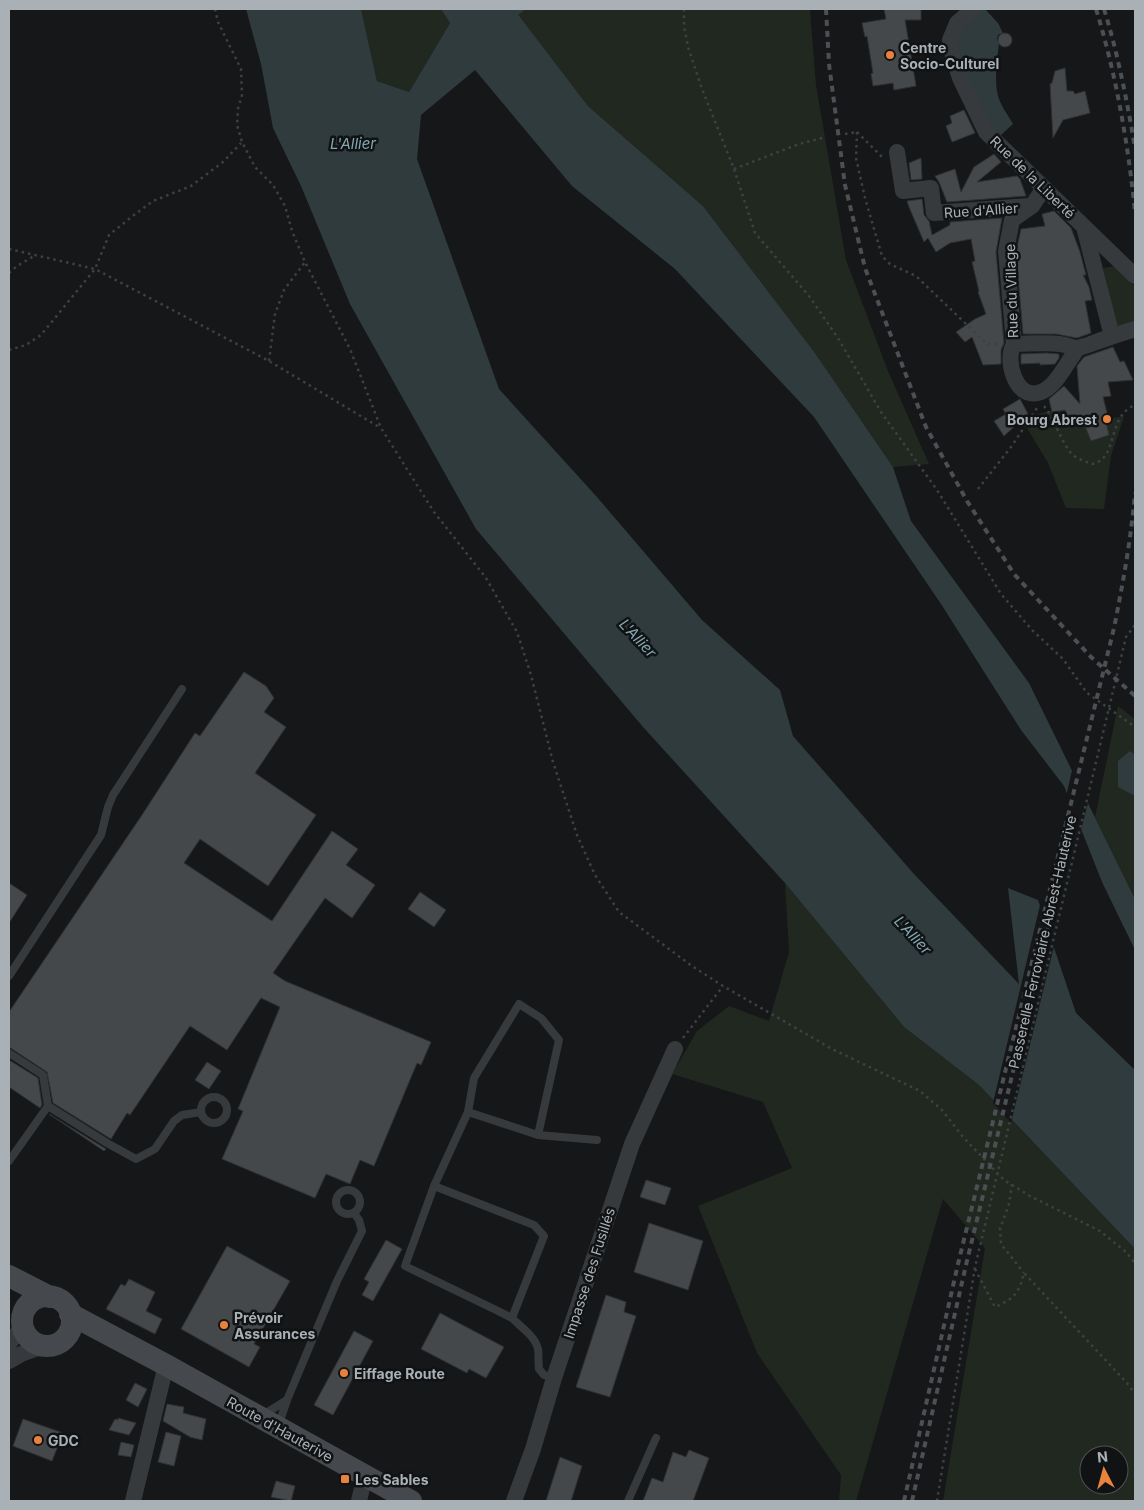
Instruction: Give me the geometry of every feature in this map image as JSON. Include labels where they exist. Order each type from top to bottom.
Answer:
[{"type":"main road","points":[[9,1276],[63,1302],[70,1314],[71,1328],[53,1343],[30,1340],[18,1330],[12,1296],[9,1291]]},
{"type":"main road","points":[[18,1330],[28,1304],[42,1297],[50,1297]]},
{"type":"main road","name":"Route d'Hauterive","points":[[70,1314],[411,1501]]},
{"type":"main road","name":"Route d'Hauterive","points":[[53,1343],[86,1340],[157,1361]]},
{"type":"street","name":"Rue de la Liberté","points":[[973,9],[957,23],[950,40],[960,78],[986,132],[1135,276]]},
{"type":"street","name":"Rue d'Allier","points":[[897,152],[903,191],[931,188],[934,213],[1032,206]]},
{"type":"street","name":"Rue du Village","points":[[1044,188],[1032,206],[1012,220],[1006,251],[1014,344],[1011,348],[1010,363],[1013,378],[1021,388],[1029,393],[1038,393],[1046,389],[1058,377],[1077,349]]},
{"type":"street","points":[[1084,227],[1112,336]]},
{"type":"street","points":[[1014,344],[1061,344],[1070,345],[1077,349],[1135,329]]},
{"type":"street","name":"Impasse des Fusillés","points":[[514,1501],[533,1449],[554,1378],[632,1144],[674,1049]]},
{"type":"street","points":[[9,1361],[22,1354],[53,1343]]},
{"type":"street","points":[[133,1501],[157,1361]]},
{"type":"street","points":[[359,1501],[365,1475]]},
{"type":"lane","points":[[9,976],[101,835],[108,806],[113,795],[182,689]]},
{"type":"lane","points":[[538,1135],[560,1040],[540,1018],[519,1004],[474,1078],[468,1112],[434,1186],[404,1266],[512,1318],[533,1338],[538,1350],[540,1372],[554,1378]]},
{"type":"lane","points":[[9,1053],[43,1075],[48,1106],[9,1161]]},
{"type":"lane","points":[[48,1106],[106,1143],[136,1159],[155,1149],[174,1122],[182,1115],[201,1112]]},
{"type":"lane","points":[[468,1112],[538,1135],[597,1140]]},
{"type":"lane","points":[[434,1186],[534,1225],[544,1236],[512,1318]]},
{"type":"lane","points":[[278,1428],[287,1400],[337,1281],[362,1231],[360,1220],[354,1213]]},
{"type":"lane","points":[[259,1417],[287,1400]]},
{"type":"lane","points":[[628,1501],[656,1438]]},
{"type":"path","points":[[214,9],[218,22],[241,69],[242,95],[238,109],[237,125],[242,142],[255,168],[273,185],[285,206],[292,231],[305,262],[350,350],[381,428],[434,512],[486,578],[517,632],[532,675],[554,762],[574,826],[595,875],[619,912],[692,966],[723,986],[834,1050],[920,1091],[942,1110],[963,1137],[1004,1180],[1030,1196],[1100,1231],[1126,1252],[1135,1263]]},
{"type":"path","points":[[684,9],[684,26],[688,47],[702,89],[734,169],[755,232],[808,296],[838,338],[881,412],[937,490],[1001,594],[1032,630],[1063,660],[1087,693],[1135,727]]},
{"type":"path","points":[[845,134],[857,132]]},
{"type":"path","points":[[857,132],[900,174]]},
{"type":"path","points":[[857,132],[856,158],[865,198],[882,256],[890,264],[916,276],[987,344],[1014,344]]},
{"type":"path","points":[[734,169],[799,144],[826,137]]},
{"type":"path","points":[[9,350],[26,346],[41,335],[95,269],[109,235],[134,214],[153,202],[191,186],[223,162],[242,142]]},
{"type":"path","points":[[9,249],[95,269],[269,360],[381,428]]},
{"type":"path","points":[[9,273],[36,255]]},
{"type":"path","points":[[269,360],[275,314],[284,290],[305,262]]},
{"type":"path","points":[[978,489],[1011,447],[1041,402],[1049,412],[1071,453],[1079,459],[1092,464],[1101,461],[1107,454],[1120,416],[1135,405]]},
{"type":"path","name":"Passerelle Ferroviaire Abrest-Hauterive","points":[[937,1501],[975,1267],[1126,636],[1135,625]]},
{"type":"path","points":[[674,1049],[723,986]]},
{"type":"path","points":[[1012,1184],[1009,1204],[1000,1229],[1001,1244],[1024,1274],[1127,1383],[1135,1394]]},
{"type":"path","points":[[975,1267],[995,1307],[1007,1302],[1020,1289],[1024,1274]]},
{"type":"shaded area","points":[[361,9],[441,9],[450,23],[409,92],[377,81]]},
{"type":"shaded area","points":[[517,9],[810,9],[816,85],[846,260],[888,371],[929,464],[893,467],[815,353],[703,206],[588,106],[517,13]]},
{"type":"shaded area","points":[[1115,266],[1135,287],[1135,323],[1117,327],[1103,268]]},
{"type":"shaded area","points":[[1052,410],[1052,412],[1065,410],[1070,423],[1083,421],[1091,441],[1110,418],[1124,417],[1111,456],[1104,509],[1066,508],[1048,463],[1027,428],[1035,415]]},
{"type":"shaded area","points":[[1118,706],[1135,719],[1135,899],[1095,817]]},
{"type":"shaded area","points":[[785,883],[904,1027],[979,1085],[1135,1249],[1135,1501],[943,1501],[985,1248],[943,1199],[856,1501],[839,1501],[841,1475],[757,1353],[698,1206],[792,1168],[763,1102],[672,1074],[697,1031],[729,1006],[769,1021],[789,952]]},
{"type":"water","name":"L'Allier","points":[[246,9],[361,9],[377,81],[409,92],[450,23],[441,9],[517,9],[517,13],[588,106],[703,206],[815,353],[893,467],[911,521],[1029,683],[1135,899],[1135,950],[1102,882],[1064,786],[1021,730],[941,604],[814,417],[675,269],[572,186],[475,70],[421,115],[417,159],[499,389],[597,497],[702,620],[780,690],[793,736],[914,874],[1019,984],[1008,888],[1038,900],[1076,1013],[1135,1070],[1135,1249],[979,1085],[904,1027],[785,883],[643,727],[476,529],[350,304],[301,186],[273,128],[261,64]]},
{"type":"water","points":[[982,9],[985,9],[998,23],[1003,33],[998,35],[997,39],[999,43],[996,83],[998,96],[1013,124],[1001,135],[989,125],[968,90],[957,43],[960,26]]},
{"type":"water","points":[[1130,751],[1135,755],[1135,796],[1118,787],[1118,761]]},
{"type":"pier","points":[[1073,766],[1089,799],[1080,834],[1066,797]]},
{"type":"pier","points":[[1041,901],[1055,942],[1011,1123],[993,1103]]},
{"type":"building","name":"Centre Socio-Culturel","points":[[884,9],[921,9],[921,20],[905,20],[916,86],[894,90],[893,83],[873,86],[871,74],[873,73],[867,36],[865,37],[862,23],[886,19]]},
{"type":"building","points":[[1002,33],[1008,33],[1012,40],[1008,47],[1002,47],[998,43],[998,37]]},
{"type":"building","points":[[1065,68],[1067,91],[1073,91],[1075,94],[1085,91],[1090,113],[1063,120],[1053,138],[1050,84],[1052,83],[1055,71]]},
{"type":"building","points":[[964,110],[975,133],[952,142],[946,126],[952,123],[950,116]]},
{"type":"building","points":[[994,154],[1001,162],[977,182],[1017,176],[1020,179],[1026,196],[947,202],[935,176],[955,169],[961,192],[974,167]]},
{"type":"building","points":[[921,158],[922,179],[911,180],[909,163]]},
{"type":"building","points":[[922,199],[924,215],[929,221],[932,235],[950,225],[950,222],[1002,218],[996,252],[1004,343],[1001,350],[1001,364],[983,365],[972,337],[965,342],[956,332],[986,314],[978,292],[972,262],[975,261],[971,239],[950,243],[936,252],[928,238],[924,242],[907,201]]},
{"type":"building","points":[[1054,211],[1071,228],[1080,252],[1086,275],[1083,275],[1089,287],[1092,300],[1085,301],[1091,333],[1077,338],[1056,334],[1023,334],[1016,252],[1021,229],[1045,226],[1042,214]]},
{"type":"building","points":[[1113,347],[1120,362],[1124,361],[1133,380],[1108,382],[1111,396],[1103,397],[1109,421],[1106,422],[1109,435],[1091,441],[1083,421],[1070,423],[1065,410],[1052,412],[1049,399],[1064,386],[1080,404],[1077,366],[1084,357]]},
{"type":"building","points":[[1021,354],[1059,354],[1055,364],[1021,364]]},
{"type":"building","points":[[1020,399],[1028,414],[1004,436],[994,421],[1006,414],[1003,409]]},
{"type":"building","points":[[244,672],[266,686],[274,698],[264,712],[286,727],[255,773],[316,815],[268,886],[200,839],[184,863],[272,921],[332,831],[358,849],[346,865],[375,885],[352,918],[325,898],[273,973],[285,981],[431,1042],[421,1065],[417,1063],[374,1166],[360,1160],[350,1184],[326,1174],[315,1198],[222,1159],[243,1111],[238,1109],[280,1007],[261,998],[227,1050],[190,1026],[130,1115],[127,1113],[111,1139],[53,1103],[47,1072],[9,1047],[9,1012],[195,733],[200,736]]},
{"type":"building","points":[[9,883],[27,895],[9,923]]},
{"type":"building","points":[[420,892],[446,910],[434,927],[408,909]]},
{"type":"building","points":[[9,1060],[38,1078],[42,1105],[40,1108],[9,1087]]},
{"type":"building","points":[[207,1062],[221,1071],[209,1089],[195,1080]]},
{"type":"building","points":[[49,1114],[106,1149],[104,1151]]},
{"type":"building","points":[[646,1180],[671,1188],[665,1205],[640,1197]]},
{"type":"building","points":[[649,1223],[703,1241],[688,1290],[634,1272]]},
{"type":"building","points":[[386,1240],[402,1249],[373,1301],[362,1295],[369,1282],[364,1279]]},
{"type":"building","points":[[227,1246],[290,1281],[254,1344],[260,1347],[249,1367],[181,1329]]},
{"type":"building","points":[[129,1279],[155,1292],[146,1311],[162,1319],[155,1334],[106,1309],[121,1284],[125,1286]]},
{"type":"building","points":[[606,1295],[626,1302],[624,1312],[636,1316],[610,1397],[576,1387]]},
{"type":"building","points":[[440,1313],[504,1347],[486,1378],[469,1369],[467,1373],[421,1349]]},
{"type":"building","name":"Eiffage Route","points":[[354,1331],[373,1341],[333,1415],[314,1405]]},
{"type":"building","points":[[135,1383],[147,1389],[138,1407],[126,1400]]},
{"type":"building","points":[[167,1404],[184,1407],[183,1413],[206,1419],[202,1440],[190,1437],[163,1421]]},
{"type":"building","points":[[118,1418],[136,1423],[129,1435],[109,1430],[115,1419],[118,1420]]},
{"type":"building","name":"GDC","points":[[23,1419],[63,1433],[52,1461],[13,1446]]},
{"type":"building","points":[[166,1432],[181,1436],[174,1466],[158,1462]]},
{"type":"building","points":[[121,1442],[134,1445],[131,1457],[118,1455]]},
{"type":"building","points":[[689,1450],[709,1458],[693,1501],[643,1501],[652,1478],[663,1482],[673,1452],[686,1457]]},
{"type":"building","points":[[560,1457],[582,1466],[571,1501],[546,1501]]},
{"type":"building","points":[[276,1481],[295,1486],[291,1501],[271,1497]]},
{"type":"waterway","points":[[517,13],[522,9]]},
{"type":"railway","points":[[826,9],[829,64],[845,185],[865,268],[926,427],[967,501],[1014,574],[1091,657],[1135,696]]},
{"type":"railway","points":[[1096,9],[1110,58],[1120,109],[1129,160],[1135,212]]},
{"type":"railway","points":[[1104,9],[1122,78],[1135,148]]},
{"type":"railway","points":[[904,1501],[958,1264],[1114,628],[1126,561],[1135,493]]},
{"type":"railway","points":[[912,1501],[966,1265],[1054,903]]},
{"type":"place","name":"Centre Socio-Culturel","points":[[890,55]]},
{"type":"place","name":"Bourg Abrest","points":[[1107,419]]},
{"type":"place","name":"Prévoir Assurances","points":[[224,1325]]},
{"type":"place","name":"Eiffage Route","points":[[344,1373]]},
{"type":"place","name":"GDC","points":[[38,1440]]},
{"type":"place","name":"Les Sables","points":[[345,1479]]}]
